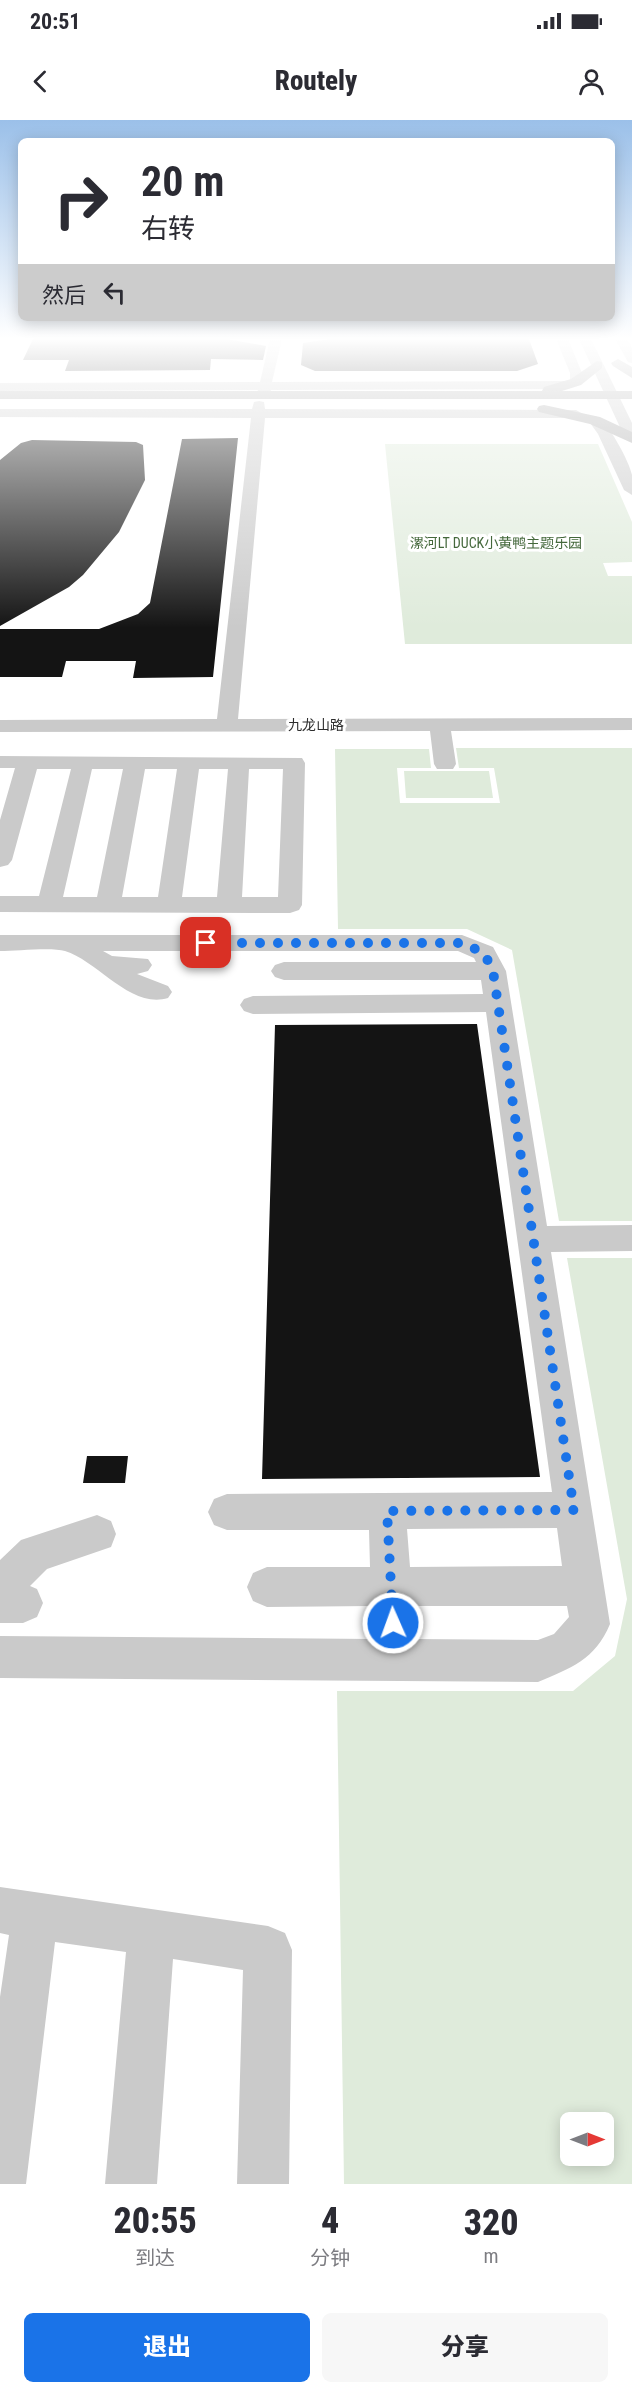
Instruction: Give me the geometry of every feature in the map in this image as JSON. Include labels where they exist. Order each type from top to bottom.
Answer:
[{"type":"street","points":[[227,725],[257,435]]},
{"type":"street","points":[[606,435],[632,490]]},
{"type":"street","name":"九龙山路","points":[[0,726],[632,724]]},
{"type":"street","points":[[440,725],[445,764]]},
{"type":"street","points":[[0,762],[294,763],[290,905],[0,904]]},
{"type":"street","points":[[0,860],[28,762]]},
{"type":"street","points":[[48,904],[84,763]]},
{"type":"street","points":[[108,905],[135,763]]},
{"type":"street","points":[[169,905],[189,763]]},
{"type":"street","points":[[230,905],[239,763]]},
{"type":"street","points":[[0,943],[70,943],[366,957]]},
{"type":"street","points":[[70,943],[131,982],[159,992]]},
{"type":"street","points":[[0,1657],[538,1661],[568,1648],[590,1624],[495,987],[484,953],[462,943],[284,971]]},
{"type":"street","points":[[366,957],[367,1004]]},
{"type":"street","points":[[107,965],[139,964]]},
{"type":"street","points":[[253,1005],[367,1004],[495,987]]},
{"type":"street","points":[[533,1239],[632,1238]]},
{"type":"street","points":[[227,1512],[574,1510]]},
{"type":"street","points":[[387,1511],[395,1660]]},
{"type":"street","points":[[8,1598],[35,1554],[97,1534]]},
{"type":"street","points":[[267,1587],[584,1586]]},
{"type":"street","points":[[0,2184],[18,1913],[268,1950],[263,2184]]},
{"type":"street","points":[[131,2184],[151,1933]]},
{"type":"green space","name":"漯河LT DUCK小黄鸭主题乐园","points":[[385,444],[598,444],[632,522],[632,562],[603,563],[608,576],[632,576],[632,644],[405,644]]},
{"type":"green space","points":[[456,748],[632,748],[632,1221],[559,1221],[512,950],[467,929],[338,929],[335,749],[429,749],[431,768],[397,768],[400,803],[500,803],[494,768],[459,768]]},
{"type":"green space","points":[[404,771],[489,771],[493,798],[406,798]]},
{"type":"green space","points":[[567,1258],[632,1258],[632,2184],[344,2184],[337,1691],[573,1691],[615,1656],[627,1599]]},
{"type":"building","points":[[238,438],[213,677],[133,678],[136,661],[66,661],[62,677],[0,677],[0,629],[99,629],[138,614],[150,603],[182,439]]},
{"type":"building","points":[[32,440],[136,442],[143,445],[145,480],[119,532],[83,575],[69,587],[0,626],[0,460],[21,443]]},
{"type":"building","points":[[477,1024],[540,1477],[262,1479],[275,1025]]},
{"type":"building","points":[[87,1456],[128,1456],[125,1483],[83,1483]]},
{"type":"route","points":[[206,943],[462,943],[484,953],[493,971],[574,1510],[387,1511],[393,1623]]}]
